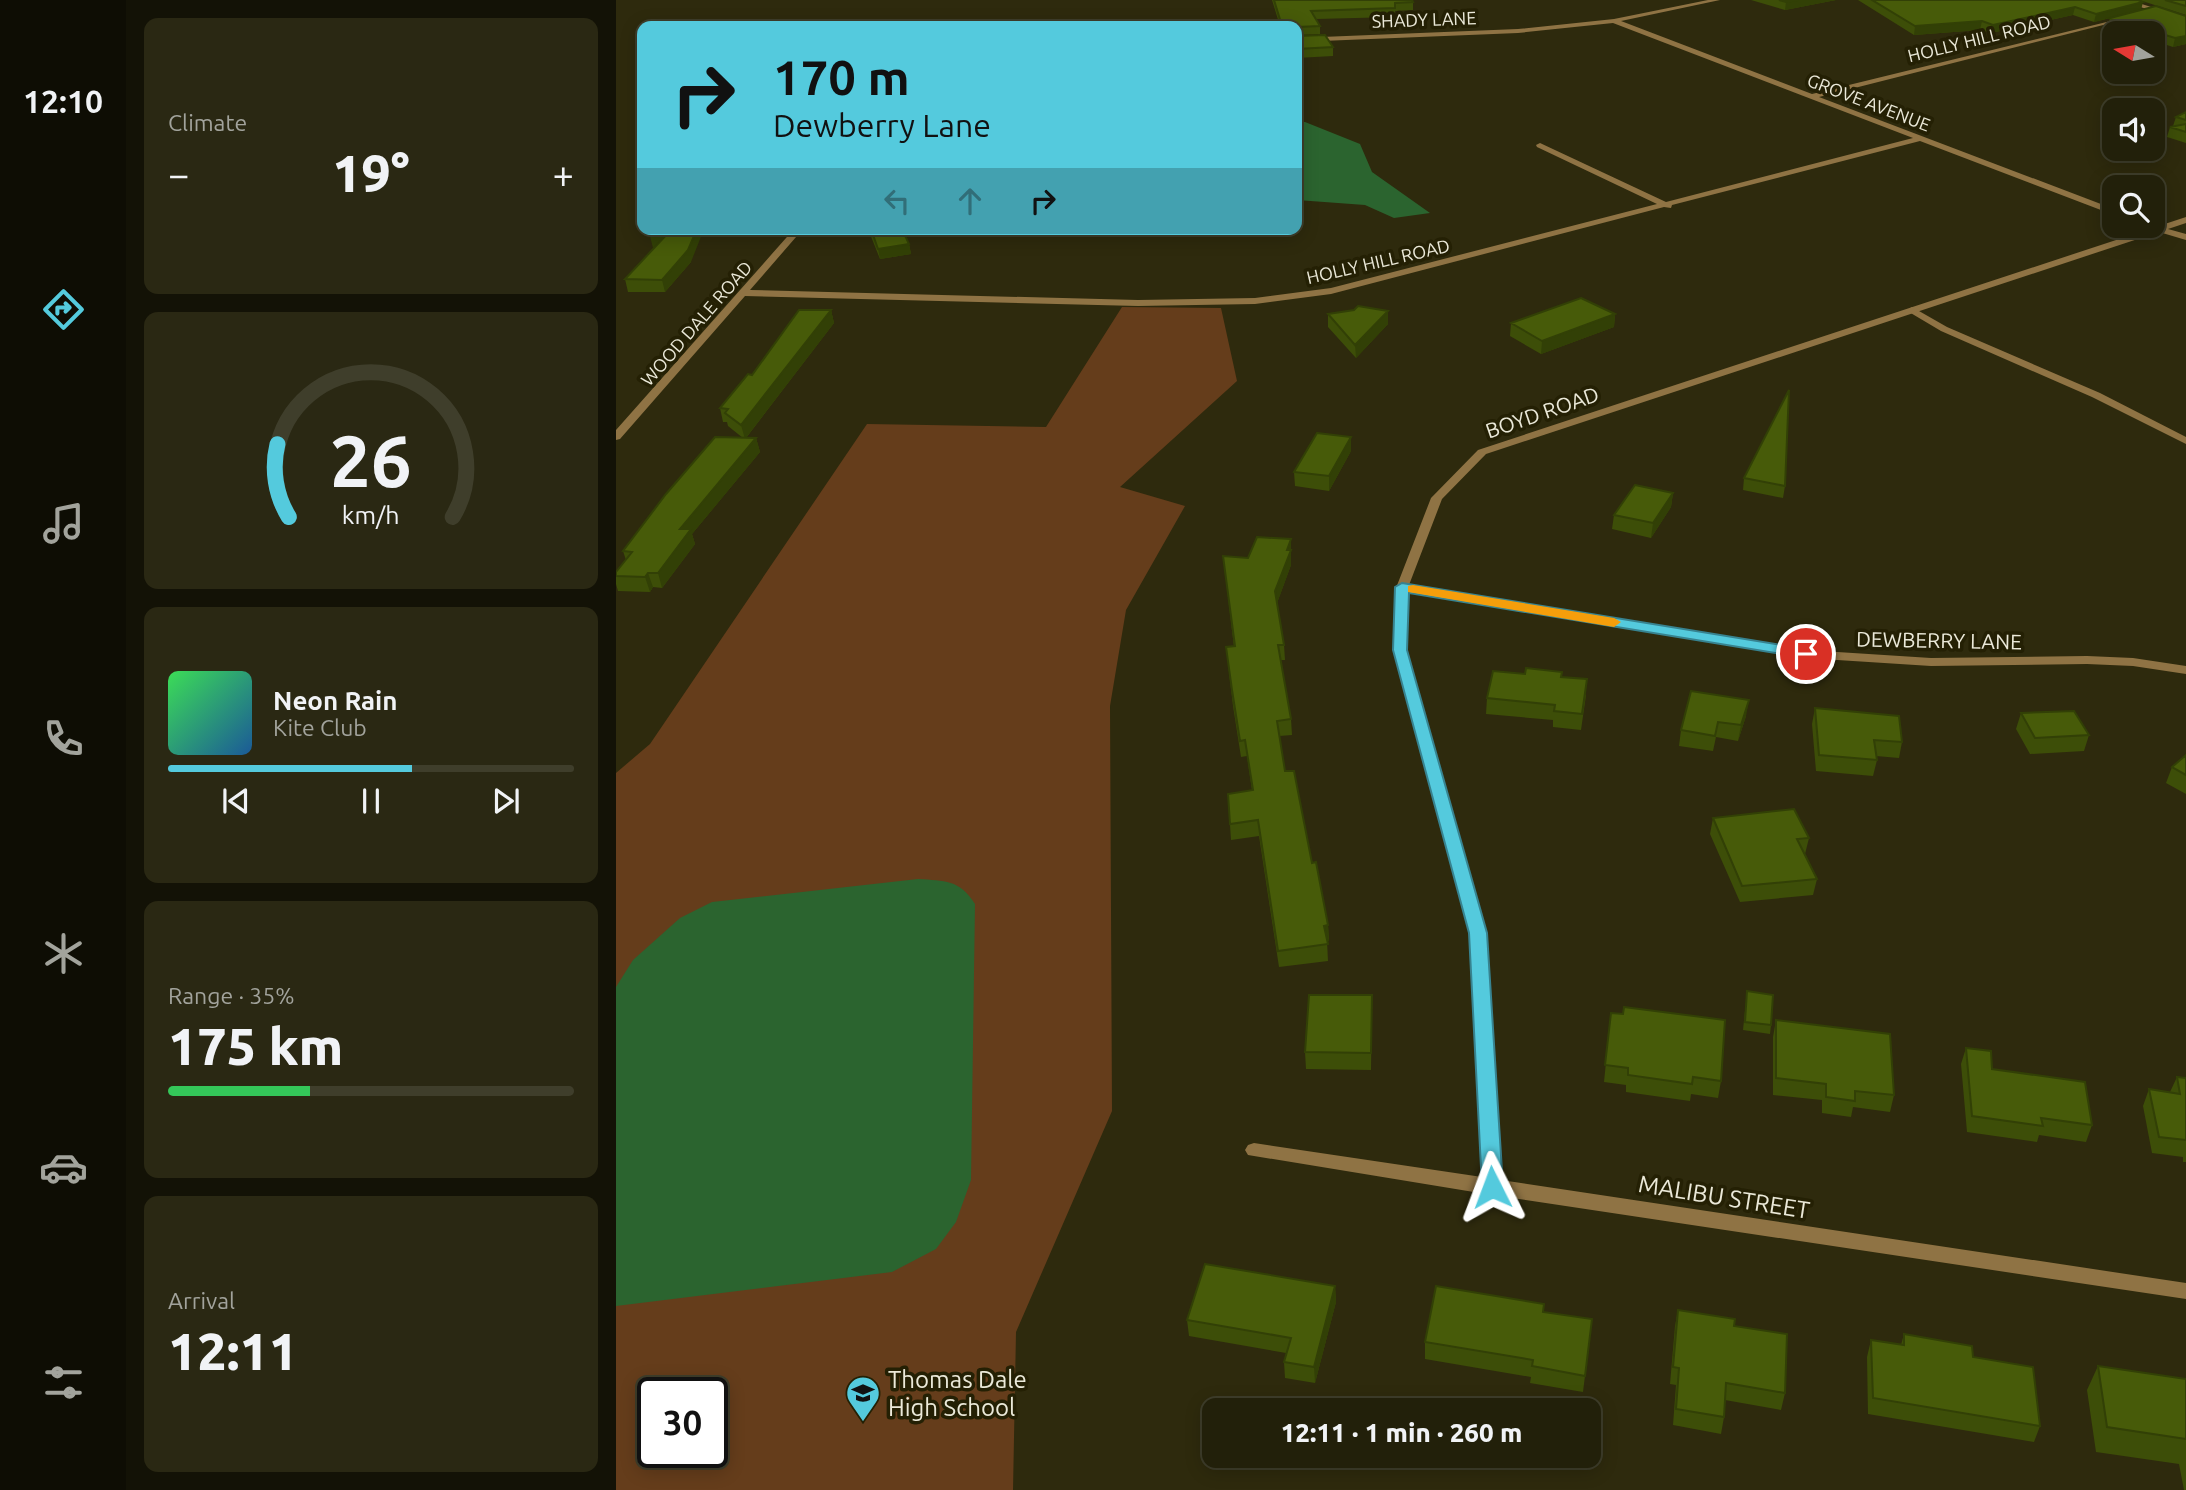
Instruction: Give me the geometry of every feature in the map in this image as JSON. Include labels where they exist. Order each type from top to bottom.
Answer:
[{"type":"street","name":"SHADY LANE","points":[[1302,40],[1518,32],[1614,21],[1717,0]]},
{"type":"street","points":[[2122,0],[2186,20]]},
{"type":"street","points":[[2143,13],[2155,10]]},
{"type":"street","name":"HOLLY HILL ROAD","points":[[1810,97],[2130,17]]},
{"type":"street","name":"GROVE AVENUE","points":[[1614,21],[2102,207]]},
{"type":"street","name":"HOLLY HILL ROAD","points":[[743,293],[1138,303],[1255,301],[1331,291],[1668,206],[1921,138]]},
{"type":"street","points":[[1540,145],[1668,206]]},
{"type":"street","name":"BOYD ROAD","points":[[2165,225],[2186,220]]},
{"type":"street","points":[[2165,230],[2186,237]]},
{"type":"street","name":"WOOD DALE ROAD","points":[[616,437],[794,235]]},
{"type":"street","name":"BOYD ROAD","points":[[1492,1187],[1478,933],[1400,650],[1402,587],[1437,498],[1482,452],[2123,238]]},
{"type":"street","points":[[1912,310],[1944,329],[2084,389],[2186,441]]},
{"type":"street","name":"DEWBERRY LANE","points":[[1402,587],[1806,654],[1931,662],[2087,660],[2133,662],[2186,670]]},
{"type":"street","name":"MALIBU STREET","points":[[1254,1150],[2186,1291]]},
{"type":"shaded area","points":[[1302,122],[1360,144],[1372,172],[1430,213],[1394,218],[1365,205],[1302,200]]},
{"type":"shaded area","points":[[1122,307],[1221,308],[1237,381],[1120,487],[1185,506],[1126,610],[1110,706],[1112,1111],[1016,1332],[1013,1490],[616,1490],[616,773],[650,744],[867,424],[1046,427]]},
{"type":"shaded area","points":[[918,879],[951,883],[963,890],[975,904],[971,1180],[956,1222],[936,1249],[892,1272],[616,1306],[616,987],[633,960],[680,918],[712,902]]},
{"type":"building","points":[[1274,0],[1413,2],[1395,3],[1395,8],[1311,11],[1320,26],[1302,27],[1302,21],[1280,21]]},
{"type":"building","points":[[1872,0],[2143,2],[2096,14],[2075,7],[1993,25],[1982,21],[1915,26]]},
{"type":"building","points":[[2165,0],[2186,0],[2186,6]]},
{"type":"building","points":[[2156,6],[2186,16],[2186,36],[2175,38],[2165,35],[2165,21],[2120,21],[2110,18]]},
{"type":"building","points":[[1325,35],[1333,47],[1302,49],[1302,36]]},
{"type":"building","points":[[2186,112],[2186,120],[2176,117]]},
{"type":"building","points":[[2186,124],[2186,132],[2170,127]]},
{"type":"building","points":[[666,235],[694,235],[688,250],[662,280],[625,279]]},
{"type":"building","points":[[873,235],[905,235],[909,244],[878,249]]},
{"type":"building","points":[[1581,298],[1615,314],[1542,341],[1511,323]]},
{"type":"building","points":[[1358,306],[1388,311],[1355,345],[1328,314],[1354,310]]},
{"type":"building","points":[[799,310],[831,310],[741,425],[725,413],[728,409],[720,408],[748,374],[752,375]]},
{"type":"building","points":[[1789,390],[1785,486],[1744,478]]},
{"type":"building","points":[[1317,433],[1351,437],[1329,476],[1294,472]]},
{"type":"building","points":[[715,437],[756,438],[680,529],[691,529],[658,573],[648,573],[645,577],[616,576],[616,572],[632,552],[623,551],[666,494]]},
{"type":"building","points":[[1635,485],[1673,493],[1653,523],[1614,515]]},
{"type":"building","points":[[1257,537],[1291,539],[1287,550],[1291,550],[1275,591],[1284,645],[1278,645],[1291,719],[1277,721],[1285,771],[1294,771],[1312,863],[1316,862],[1328,925],[1324,926],[1328,944],[1278,951],[1258,820],[1230,824],[1228,794],[1253,790],[1245,740],[1240,741],[1226,647],[1235,646],[1223,556],[1248,558]]},
{"type":"building","points":[[1526,668],[1562,672],[1561,677],[1587,679],[1582,714],[1554,711],[1555,705],[1487,698],[1493,671],[1525,674]]},
{"type":"building","points":[[1691,691],[1749,700],[1741,725],[1718,722],[1715,736],[1681,730]]},
{"type":"building","points":[[1815,708],[1899,716],[1902,742],[1874,740],[1877,760],[1819,755]]},
{"type":"building","points":[[2074,711],[2089,735],[2035,738],[2021,713]]},
{"type":"building","points":[[2186,755],[2186,775],[2172,767]]},
{"type":"building","points":[[1794,809],[1809,838],[1797,839],[1817,879],[1742,886],[1713,818]]},
{"type":"building","points":[[1747,991],[1773,995],[1771,1025],[1745,1022]]},
{"type":"building","points":[[1309,995],[1372,995],[1371,1053],[1305,1052]]},
{"type":"building","points":[[1624,1007],[1725,1020],[1721,1081],[1693,1077],[1692,1084],[1628,1075],[1628,1068],[1605,1065],[1611,1013],[1623,1014]]},
{"type":"building","points":[[1776,1020],[1890,1034],[1894,1095],[1855,1091],[1855,1101],[1826,1097],[1826,1084],[1776,1078]]},
{"type":"building","points":[[1966,1048],[1991,1051],[1992,1069],[2085,1082],[2092,1125],[2041,1118],[2043,1126],[1972,1116]]},
{"type":"building","points":[[2177,1077],[2186,1078],[2186,1140],[2159,1137],[2149,1089],[2180,1094]]},
{"type":"building","points":[[1205,1264],[1335,1286],[1314,1367],[1284,1362],[1291,1338],[1187,1320]]},
{"type":"building","points":[[1436,1286],[1544,1304],[1543,1312],[1592,1319],[1585,1376],[1532,1366],[1533,1360],[1425,1342]]},
{"type":"building","points":[[1678,1310],[1735,1319],[1734,1326],[1787,1334],[1785,1393],[1726,1383],[1724,1417],[1676,1409],[1679,1368],[1673,1367]]},
{"type":"building","points":[[1904,1334],[1972,1346],[1973,1357],[2033,1367],[2040,1426],[1873,1398],[1871,1340],[1904,1345]]},
{"type":"building","points":[[2098,1366],[2186,1379],[2186,1439],[2107,1427]]},
{"type":"slow traffic","points":[[1413,589],[1614,622]]},
{"type":"place","name":"Thomas Dale High School","points":[[863,1423]]},
{"type":"route","points":[[1492,1187],[1478,933],[1400,650],[1402,587],[1806,654]]}]
